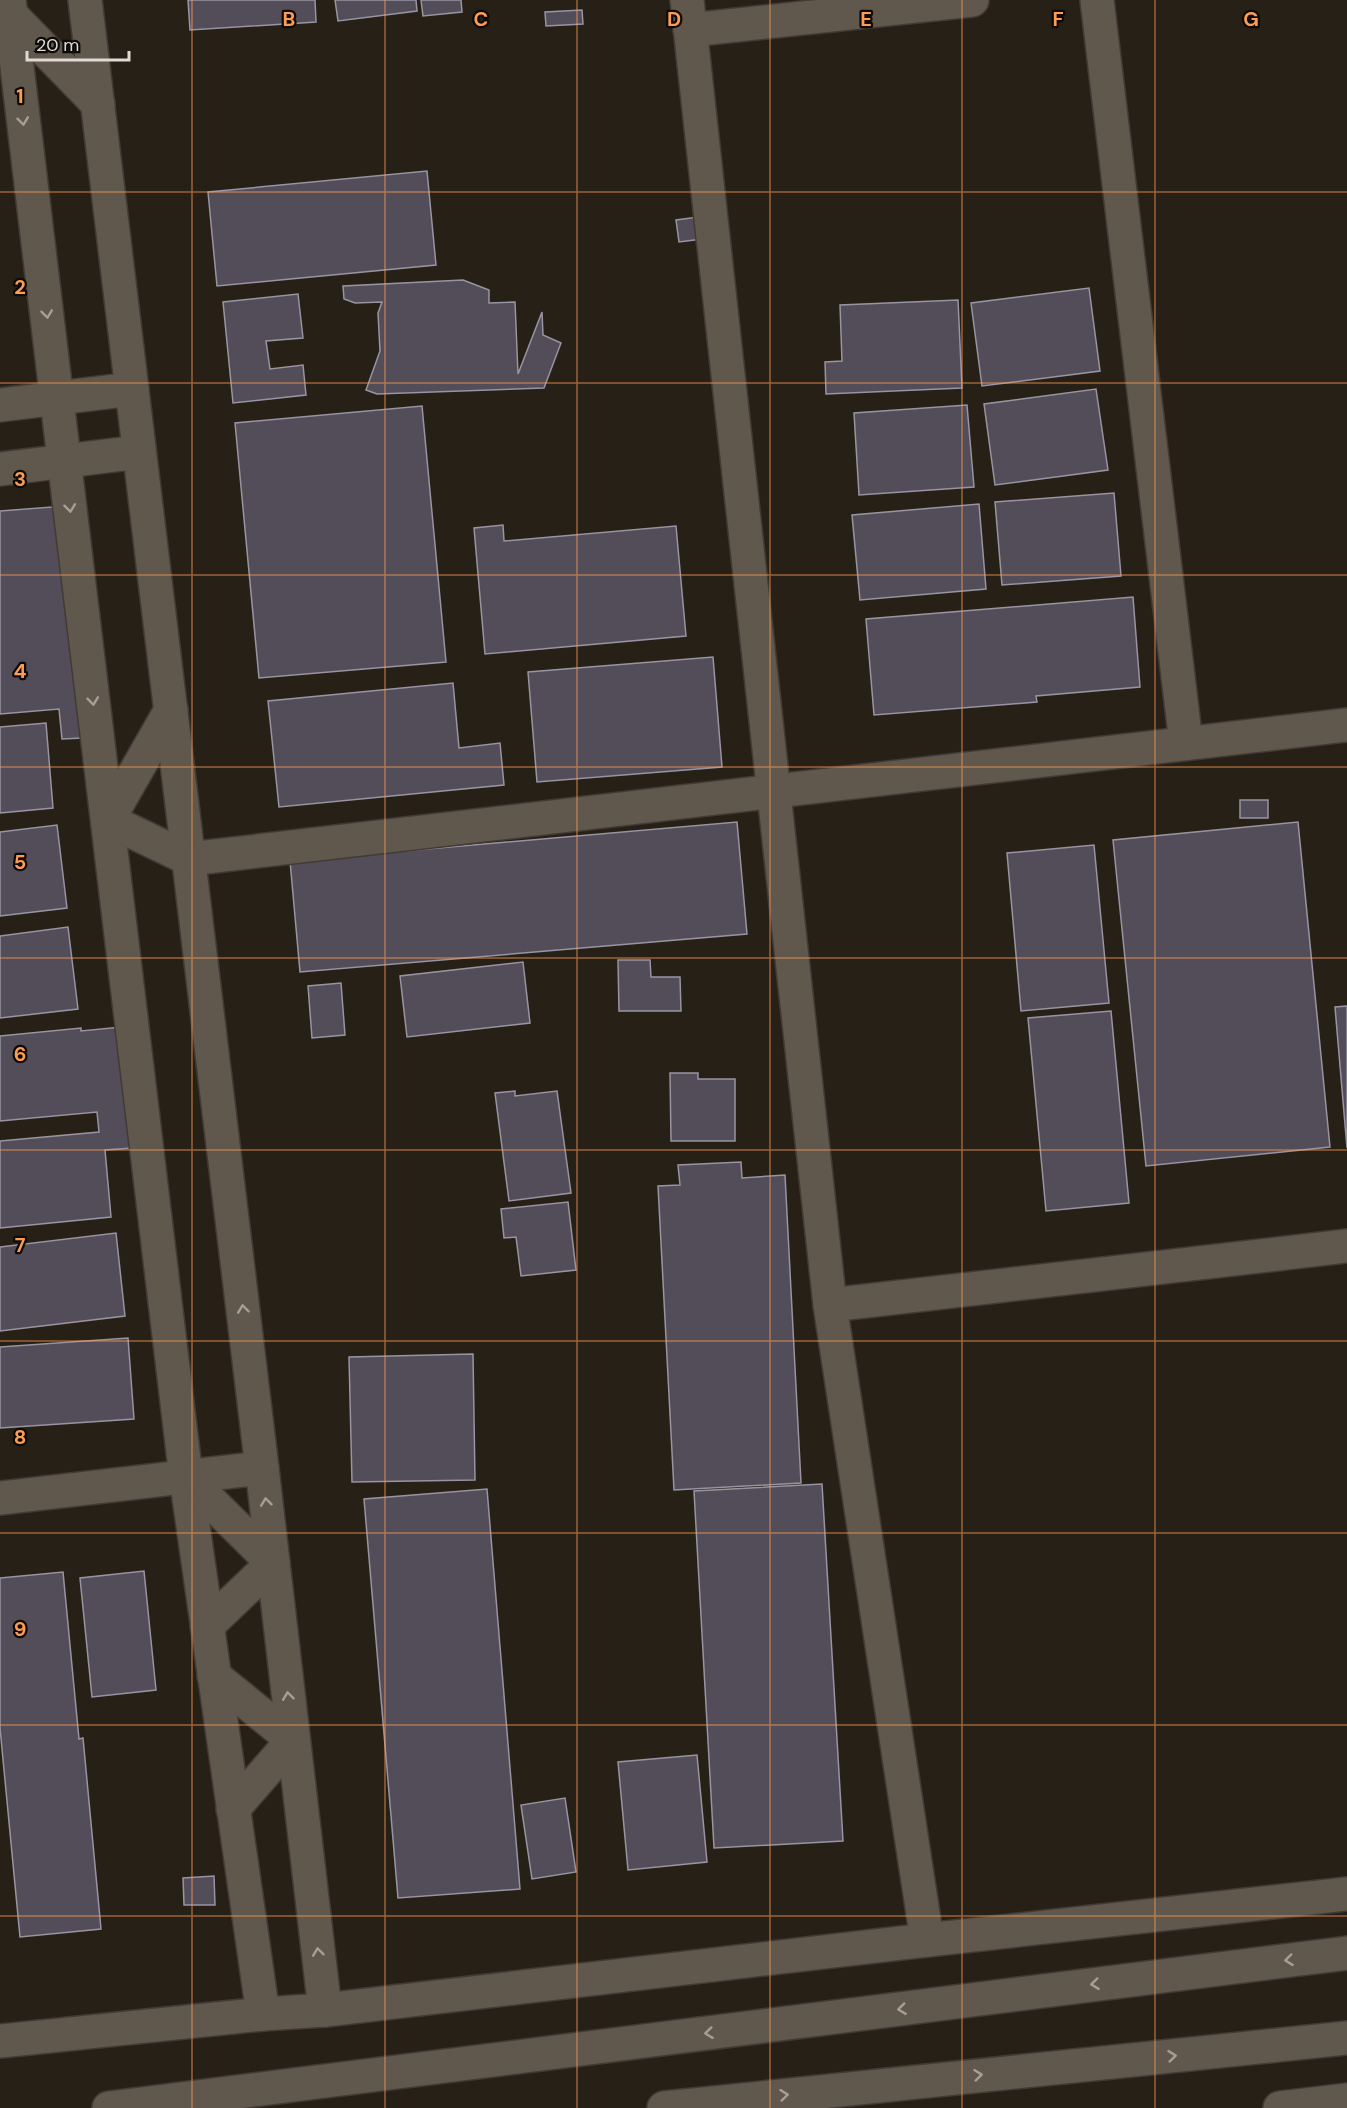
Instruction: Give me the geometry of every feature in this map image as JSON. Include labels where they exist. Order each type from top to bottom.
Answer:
[{"type":"street","points":[[85,0],[325,2010]]},
{"type":"street","points":[[927,1940],[830,1305],[688,15],[972,0]]},
{"type":"street","points":[[1097,0],[1186,743]]},
{"type":"street","points":[[10,8],[98,104]]},
{"type":"street","points":[[10,8],[186,1477],[263,2014]]},
{"type":"street","points":[[0,405],[132,389]]},
{"type":"street","points":[[0,469],[140,452]]},
{"type":"street","points":[[108,819],[171,710]]},
{"type":"street","points":[[108,819],[189,859],[1347,725]]},
{"type":"street","points":[[830,1305],[1347,1246]]},
{"type":"street","points":[[0,1498],[262,1468]]},
{"type":"street","points":[[186,1477],[273,1563]]},
{"type":"street","points":[[207,1626],[273,1563]]},
{"type":"street","points":[[214,1676],[293,1740]]},
{"type":"street","points":[[233,1809],[293,1740]]},
{"type":"street","points":[[0,2041],[263,2014],[325,2010],[1347,1894]]},
{"type":"street","points":[[109,2108],[1347,1953]]},
{"type":"street","points":[[664,2108],[1347,2038]]},
{"type":"street","points":[[1280,2108],[1347,2100]]},
{"type":"building","points":[[188,0],[315,0],[316,22],[190,30]]},
{"type":"building","points":[[335,0],[416,0],[417,11],[338,21]]},
{"type":"building","points":[[421,0],[461,0],[462,12],[423,16]]},
{"type":"building","points":[[582,10],[583,24],[546,26],[545,12]]},
{"type":"building","points":[[427,171],[436,265],[217,286],[208,192]]},
{"type":"building","points":[[698,217],[702,239],[679,242],[676,220]]},
{"type":"building","points":[[463,280],[489,290],[489,303],[515,302],[518,374],[542,312],[543,335],[561,343],[544,388],[377,394],[366,390],[380,351],[378,313],[382,302],[355,303],[344,299],[343,286]]},
{"type":"building","points":[[1089,288],[1100,371],[982,386],[971,303]]},
{"type":"building","points":[[298,294],[303,338],[266,341],[270,369],[303,365],[306,395],[233,403],[223,302]]},
{"type":"building","points":[[958,300],[962,388],[826,394],[825,362],[842,361],[840,305]]},
{"type":"building","points":[[1096,389],[1108,470],[995,485],[984,404]]},
{"type":"building","points":[[967,405],[974,487],[859,495],[854,413]]},
{"type":"building","points":[[422,406],[446,662],[259,678],[235,423]]},
{"type":"building","points":[[1114,493],[1121,576],[1002,585],[995,502]]},
{"type":"building","points":[[979,504],[986,589],[860,600],[852,515]]},
{"type":"building","points":[[65,506],[83,738],[62,739],[59,709],[0,714],[0,511]]},
{"type":"building","points":[[503,525],[504,541],[676,526],[686,636],[485,654],[474,528]]},
{"type":"building","points":[[1133,597],[1140,687],[1036,696],[1037,702],[874,715],[866,619]]},
{"type":"building","points":[[713,657],[722,767],[537,782],[528,672]]},
{"type":"building","points":[[453,683],[459,748],[500,743],[504,785],[279,807],[268,701]]},
{"type":"building","points":[[46,723],[53,808],[0,813],[0,727]]},
{"type":"building","points":[[1240,800],[1268,800],[1268,818],[1240,818]]},
{"type":"building","points":[[737,822],[747,934],[300,972],[290,861]]},
{"type":"building","points":[[1298,822],[1330,1147],[1146,1166],[1113,840]]},
{"type":"building","points":[[57,825],[67,908],[0,916],[0,832]]},
{"type":"building","points":[[1094,845],[1109,1003],[1021,1011],[1007,853]]},
{"type":"building","points":[[68,927],[78,1009],[0,1018],[0,936]]},
{"type":"building","points":[[618,960],[650,960],[651,977],[680,977],[681,1011],[619,1011]]},
{"type":"building","points":[[523,962],[530,1023],[407,1037],[400,976]]},
{"type":"building","points":[[341,983],[345,1035],[312,1038],[308,986]]},
{"type":"building","points":[[1347,1006],[1347,1148],[1335,1007]]},
{"type":"building","points":[[1111,1011],[1129,1203],[1046,1211],[1028,1018]]},
{"type":"building","points":[[121,1027],[133,1148],[105,1150],[111,1217],[0,1228],[0,1141],[99,1132],[97,1112],[0,1121],[0,1036],[81,1028],[81,1031]]},
{"type":"building","points":[[670,1073],[698,1073],[698,1079],[735,1079],[735,1141],[671,1141]]},
{"type":"building","points":[[515,1091],[515,1096],[557,1091],[571,1193],[509,1201],[495,1093]]},
{"type":"building","points":[[741,1162],[742,1178],[785,1175],[801,1483],[674,1490],[658,1186],[680,1185],[678,1165]]},
{"type":"building","points":[[568,1202],[576,1270],[521,1276],[516,1237],[504,1238],[501,1209]]},
{"type":"building","points":[[116,1233],[125,1316],[0,1331],[0,1247]]},
{"type":"building","points":[[128,1338],[134,1419],[0,1428],[0,1347]]},
{"type":"building","points":[[473,1354],[475,1480],[352,1482],[349,1357]]},
{"type":"building","points":[[822,1484],[843,1841],[714,1848],[694,1491]]},
{"type":"building","points":[[487,1489],[520,1889],[398,1898],[364,1499]]},
{"type":"building","points":[[144,1571],[156,1690],[92,1697],[80,1578]]},
{"type":"building","points":[[63,1572],[79,1739],[83,1738],[101,1929],[20,1937],[0,1728],[0,1578]]},
{"type":"building","points":[[697,1755],[707,1862],[628,1870],[618,1762]]},
{"type":"building","points":[[565,1798],[576,1872],[532,1879],[521,1805]]},
{"type":"building","points":[[214,1876],[215,1905],[184,1905],[183,1878]]}]
